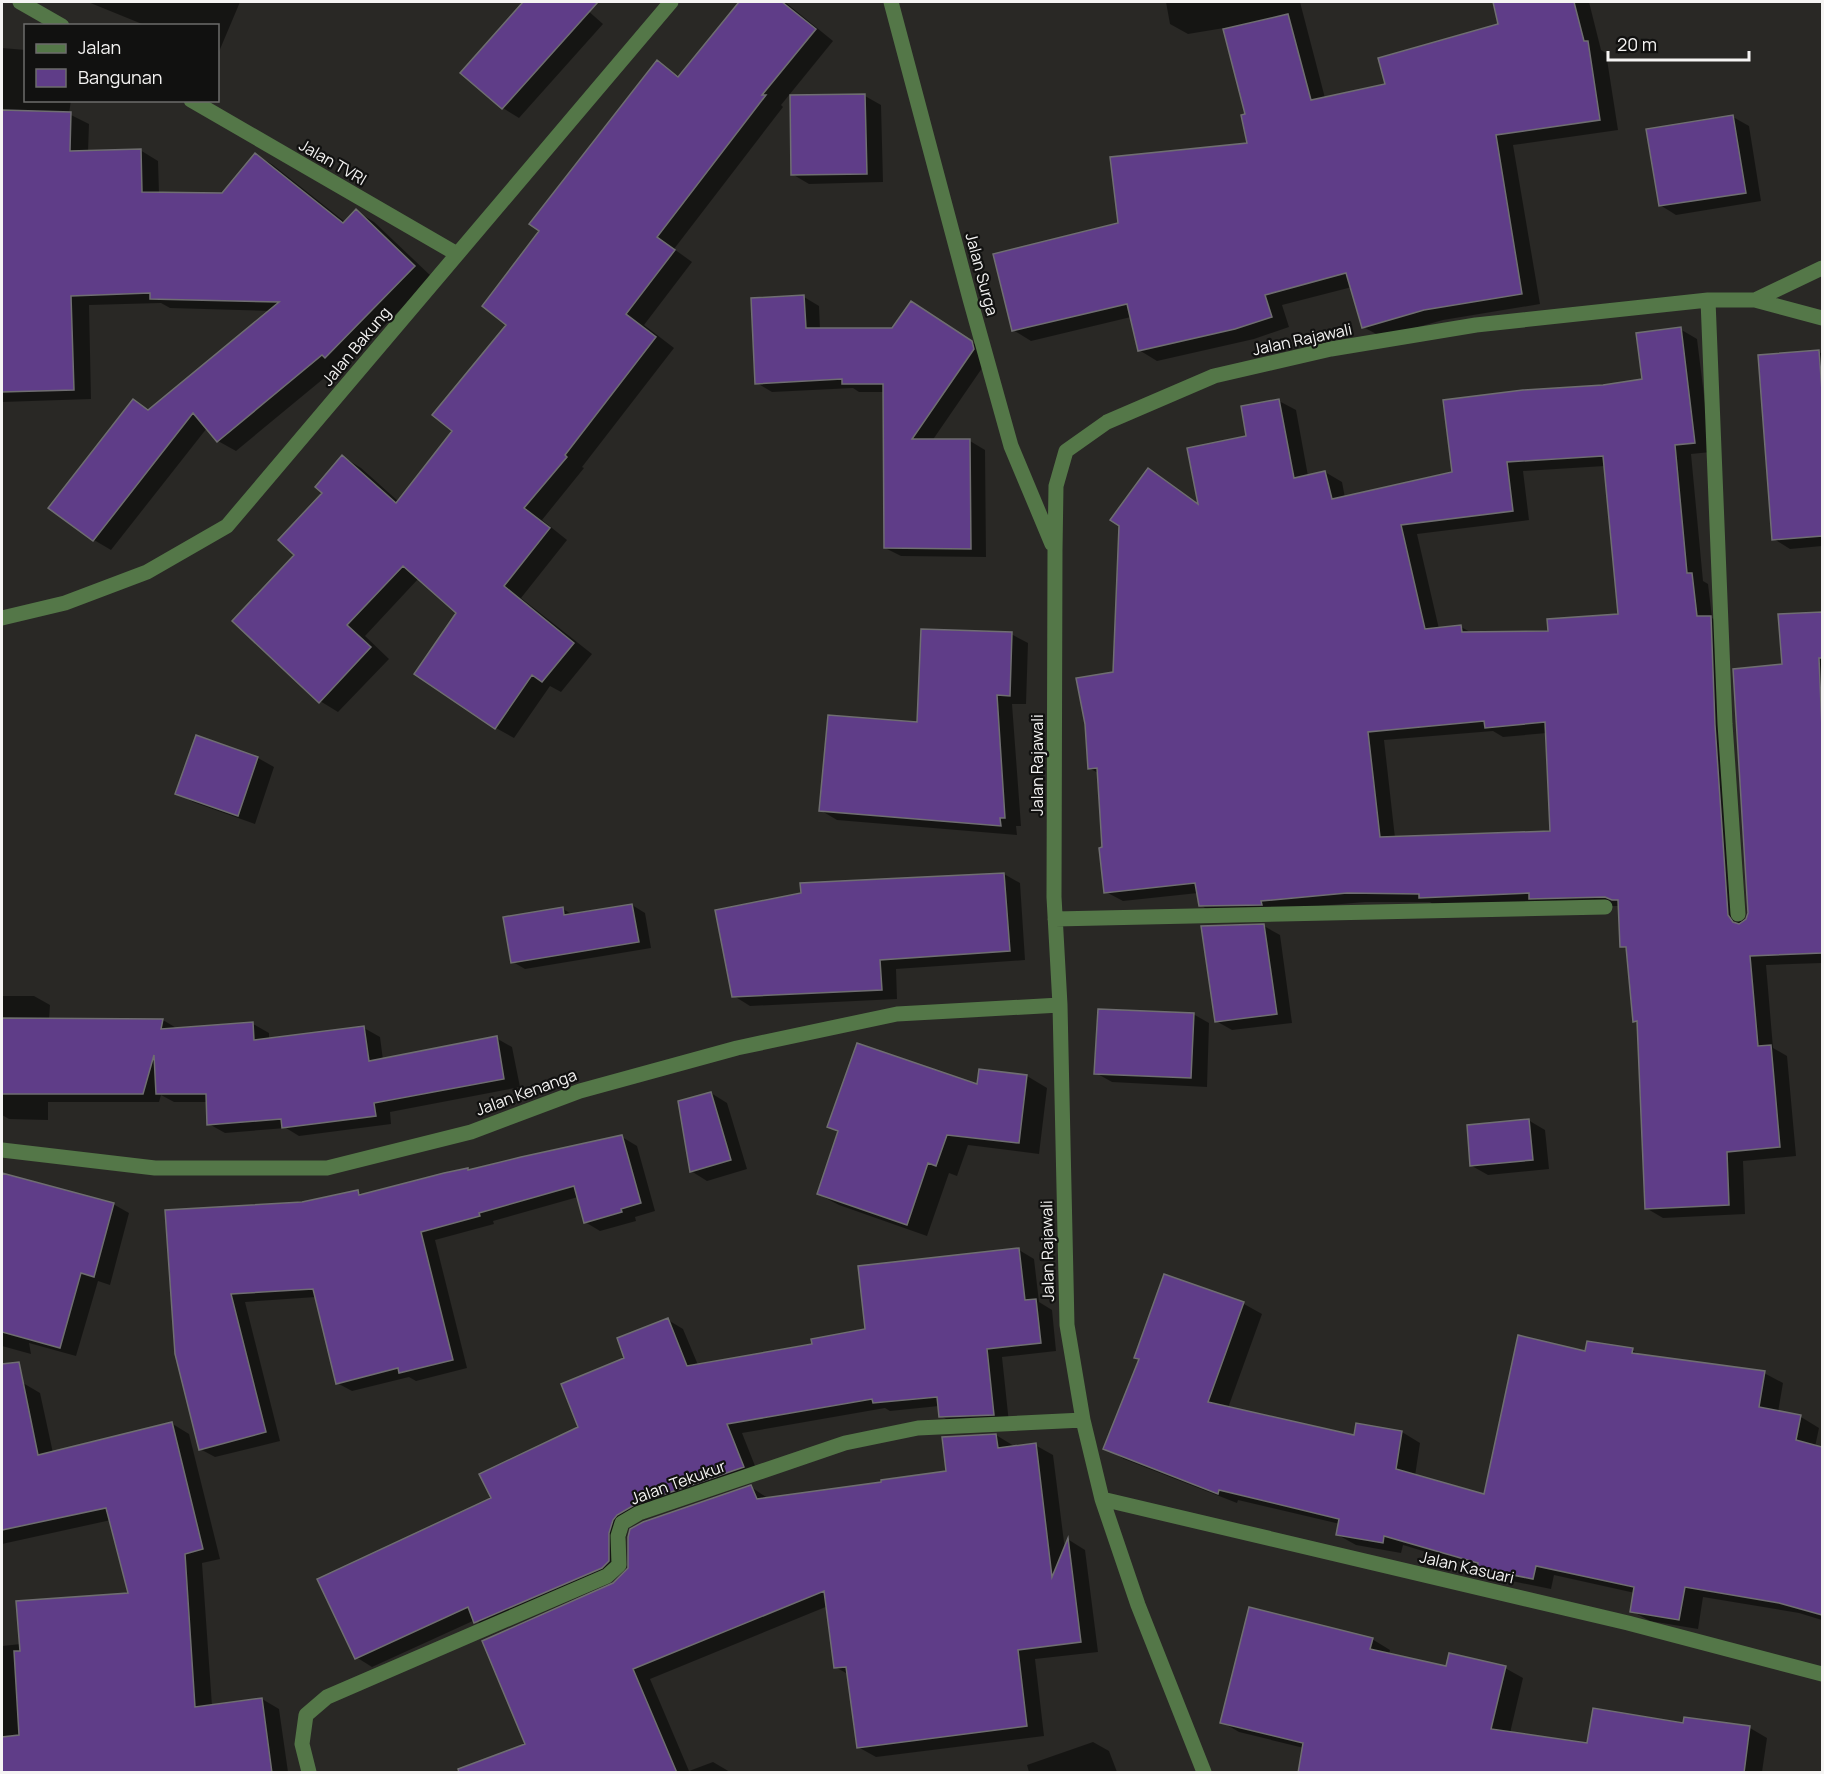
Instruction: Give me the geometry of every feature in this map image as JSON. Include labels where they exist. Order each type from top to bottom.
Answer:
[{"type":"street","points":[[20,2],[58,24]]},
{"type":"street","name":"Jalan Bakung","points":[[2,618],[65,603],[147,572],[227,526],[671,2]]},
{"type":"street","name":"Jalan Surga","points":[[891,2],[1011,446],[1055,550]]},
{"type":"street","name":"Jalan TVRI","points":[[194,102],[457,254]]},
{"type":"street","points":[[1755,300],[1822,268]]},
{"type":"street","points":[[1708,300],[1725,724],[1738,914]]},
{"type":"street","name":"Jalan Rajawali","points":[[1204,1773],[1138,1605],[1102,1499],[1083,1420],[1066,1325],[1060,1005],[1054,897],[1056,486],[1066,452],[1107,422],[1214,376],[1331,350],[1476,324],[1708,300],[1755,300]]},
{"type":"street","points":[[1755,300],[1822,318]]},
{"type":"street","points":[[1055,919],[1605,908]]},
{"type":"street","name":"Jalan Kenanga","points":[[2,1150],[154,1168],[327,1168],[471,1132],[580,1091],[737,1048],[897,1014],[1060,1005]]},
{"type":"street","name":"Jalan Tekukur","points":[[309,1773],[302,1744],[306,1715],[327,1697],[607,1576],[619,1565],[618,1536],[622,1523],[639,1513],[845,1443],[918,1428],[1083,1420]]},
{"type":"street","name":"Jalan Kasuari","points":[[1102,1499],[1628,1623],[1822,1674]]},
{"type":"building","points":[[523,2],[598,2],[502,109],[460,73]]},
{"type":"building","points":[[739,2],[782,2],[816,29],[762,95],[766,95],[657,237],[675,250],[626,314],[656,337],[565,455],[567,457],[524,508],[550,528],[504,586],[574,643],[542,682],[532,675],[495,729],[414,674],[456,613],[403,566],[347,625],[371,647],[319,703],[232,621],[294,555],[278,540],[322,493],[315,487],[342,455],[396,503],[452,431],[432,415],[506,325],[482,306],[539,231],[529,224],[657,60],[678,77]]},
{"type":"building","points":[[1493,2],[1574,2],[1584,41],[1588,41],[1600,120],[1496,135],[1522,294],[1424,310],[1362,328],[1346,273],[1265,295],[1272,317],[1235,329],[1138,351],[1127,304],[1012,331],[993,254],[1118,223],[1110,157],[1247,143],[1241,115],[1245,114],[1223,29],[1288,14],[1311,100],[1385,84],[1378,58],[1498,24]]},
{"type":"building","points":[[865,94],[867,174],[791,175],[790,95]]},
{"type":"building","points":[[2,110],[71,112],[70,151],[141,149],[142,192],[222,193],[255,153],[343,223],[356,209],[415,266],[325,358],[322,355],[217,442],[193,413],[93,541],[48,508],[133,399],[148,410],[279,302],[150,299],[150,293],[71,296],[74,390],[2,392]]},
{"type":"building","points":[[1733,115],[1746,193],[1659,206],[1646,129]]},
{"type":"building","points":[[804,295],[806,328],[892,328],[911,301],[972,341],[974,349],[912,439],[970,439],[971,549],[884,548],[883,384],[842,384],[842,379],[755,384],[751,298]]},
{"type":"building","points":[[1681,327],[1695,443],[1675,445],[1687,573],[1692,573],[1697,616],[1711,616],[1715,725],[1728,915],[1733,922],[1739,924],[1746,919],[1748,913],[1733,669],[1782,664],[1778,614],[1822,612],[1822,658],[1819,658],[1822,729],[1822,953],[1750,956],[1758,1046],[1771,1045],[1780,1147],[1727,1152],[1729,1205],[1645,1209],[1637,1021],[1633,1022],[1626,947],[1620,947],[1618,900],[1605,897],[1529,899],[1529,893],[1419,898],[1419,894],[1347,893],[1261,901],[1262,905],[1199,906],[1195,883],[1104,893],[1099,848],[1102,847],[1097,768],[1088,769],[1085,724],[1076,678],[1113,672],[1119,526],[1110,520],[1148,468],[1198,504],[1187,448],[1246,436],[1241,406],[1279,399],[1294,478],[1325,471],[1332,499],[1452,472],[1443,400],[1523,390],[1603,385],[1642,379],[1636,333]],"holes":[[[1603,456],[1618,614],[1547,619],[1548,631],[1462,632],[1461,625],[1425,629],[1401,525],[1513,511],[1507,462]],[[1484,721],[1485,728],[1545,722],[1550,831],[1380,837],[1368,732]]]},
{"type":"building","points":[[1819,350],[1822,391],[1822,536],[1772,540],[1758,355]]},
{"type":"building","points":[[921,629],[1012,632],[1010,696],[997,695],[1005,818],[1000,818],[1001,826],[819,811],[828,715],[917,722]]},
{"type":"building","points":[[196,735],[258,757],[238,816],[175,794]]},
{"type":"building","points":[[1004,873],[1010,951],[880,960],[882,990],[732,997],[715,910],[801,893],[800,883]]},
{"type":"building","points":[[632,904],[639,942],[511,963],[503,917],[563,907],[564,915]]},
{"type":"building","points":[[1264,924],[1277,1014],[1215,1022],[1201,926]]},
{"type":"building","points":[[1098,1009],[1194,1013],[1191,1078],[1094,1074]]},
{"type":"building","points":[[2,1018],[163,1019],[161,1029],[253,1022],[254,1040],[364,1026],[369,1061],[497,1036],[504,1079],[374,1103],[376,1116],[282,1128],[281,1119],[207,1125],[206,1094],[156,1094],[154,1055],[143,1094],[2,1094]]},
{"type":"building","points":[[857,1043],[977,1084],[979,1069],[1027,1075],[1019,1143],[947,1135],[936,1166],[928,1163],[907,1225],[817,1194],[838,1131],[827,1127]]},
{"type":"building","points":[[711,1092],[731,1160],[690,1172],[678,1101]]},
{"type":"building","points":[[1529,1119],[1533,1160],[1470,1166],[1467,1125]]},
{"type":"building","points":[[622,1135],[641,1203],[621,1209],[622,1212],[584,1223],[574,1186],[421,1232],[453,1360],[399,1373],[398,1368],[336,1384],[313,1289],[231,1294],[266,1432],[199,1450],[175,1354],[165,1210],[302,1202],[358,1190],[359,1195],[444,1173],[468,1168],[468,1170]]},
{"type":"building","points":[[2,1173],[114,1203],[94,1277],[81,1273],[60,1348],[2,1332]]},
{"type":"building","points":[[1019,1248],[1025,1300],[1036,1299],[1041,1343],[987,1349],[994,1415],[939,1417],[937,1397],[873,1403],[872,1399],[727,1424],[744,1467],[636,1504],[617,1515],[609,1533],[609,1561],[602,1568],[474,1623],[468,1607],[355,1659],[317,1579],[491,1498],[479,1474],[578,1427],[561,1384],[624,1358],[617,1338],[668,1318],[687,1366],[812,1344],[811,1339],[865,1329],[858,1266]]},
{"type":"building","points":[[1164,1274],[1244,1302],[1208,1402],[1354,1435],[1356,1423],[1402,1431],[1396,1469],[1484,1494],[1518,1335],[1585,1351],[1587,1341],[1633,1348],[1632,1353],[1765,1371],[1759,1407],[1801,1415],[1796,1440],[1822,1447],[1822,1615],[1779,1603],[1685,1587],[1679,1620],[1630,1612],[1634,1587],[1536,1566],[1533,1579],[1477,1568],[1478,1563],[1384,1536],[1383,1543],[1336,1535],[1339,1519],[1219,1490],[1218,1494],[1103,1449],[1139,1359],[1134,1358]]},
{"type":"building","points":[[19,1362],[38,1455],[172,1422],[203,1549],[185,1554],[195,1707],[262,1698],[272,1773],[2,1773],[2,1737],[19,1735],[14,1651],[20,1651],[16,1601],[128,1593],[106,1508],[2,1530],[2,1364]]},
{"type":"building","points":[[996,1434],[998,1448],[1036,1443],[1052,1577],[1068,1538],[1081,1642],[1018,1650],[1027,1726],[857,1748],[846,1667],[834,1668],[824,1591],[633,1669],[677,1773],[459,1773],[458,1769],[525,1744],[482,1641],[613,1583],[628,1568],[630,1529],[643,1522],[751,1485],[757,1499],[946,1471],[942,1437]]},
{"type":"building","points":[[1249,1607],[1373,1638],[1370,1649],[1446,1666],[1449,1653],[1506,1666],[1491,1729],[1587,1743],[1593,1708],[1683,1723],[1684,1717],[1750,1726],[1744,1773],[1298,1773],[1303,1743],[1220,1723]]}]
